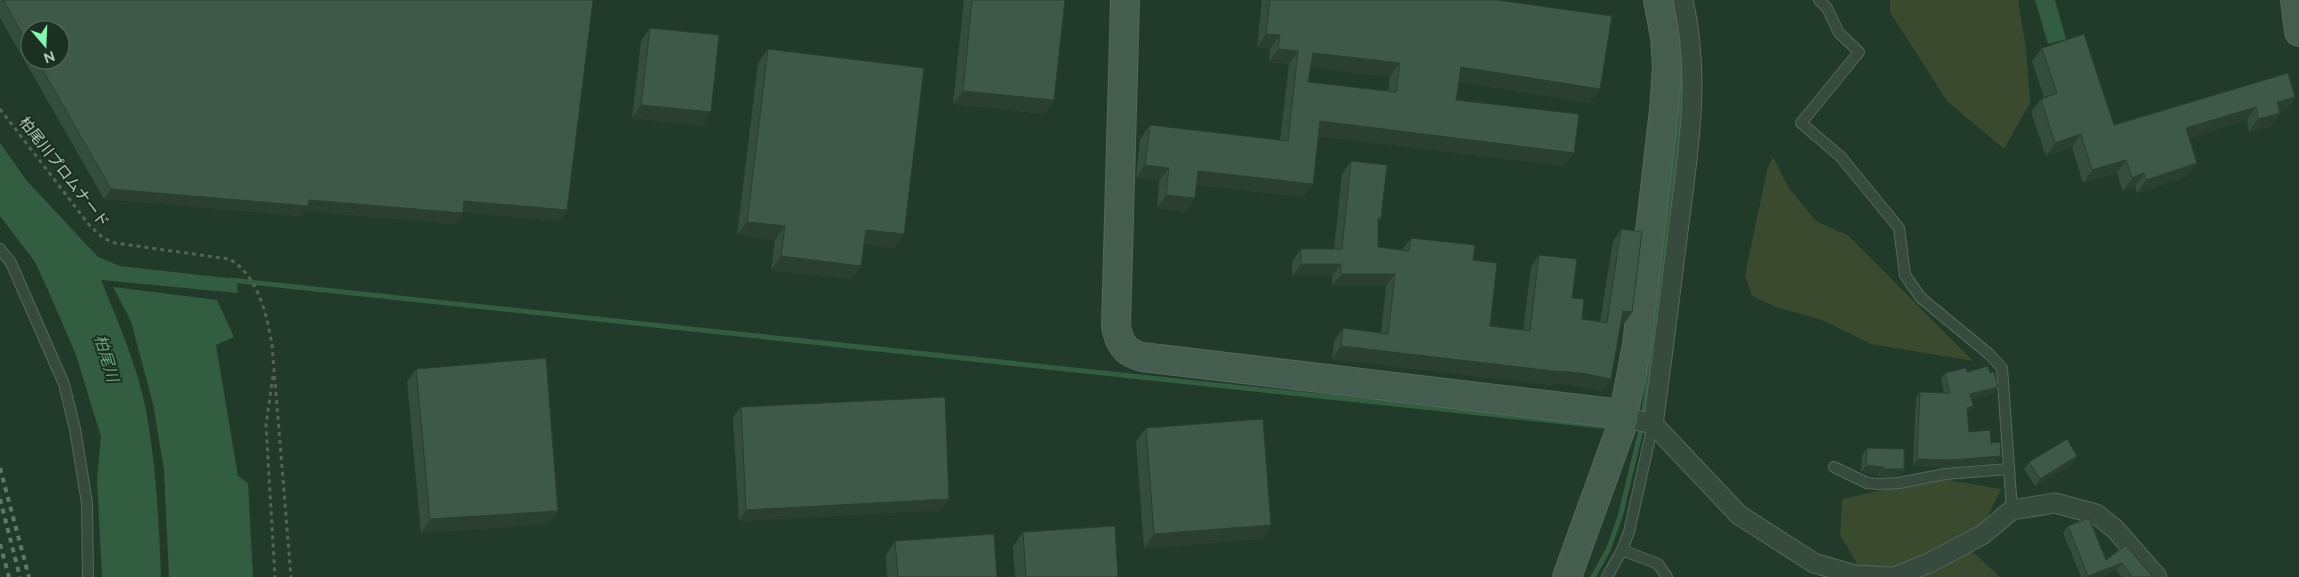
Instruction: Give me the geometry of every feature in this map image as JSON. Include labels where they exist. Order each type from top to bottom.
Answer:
[{"type":"street","points":[[1125,0],[1116,326],[1118,336],[1127,351],[1142,357],[1603,412],[1632,427],[1739,516],[1814,563],[1855,576],[1894,577],[1929,563],[1982,535],[2012,510],[2055,503],[2096,514],[2115,529],[2158,577]]},
{"type":"street","points":[[1632,427],[1637,346],[1664,110],[1665,44],[1658,0]]},
{"type":"street","points":[[1567,577],[1632,427],[1691,132],[1690,31],[1682,0]]},
{"type":"street","points":[[2295,0],[2299,32]]},
{"type":"lane","points":[[1819,0],[1827,8],[1839,33],[1859,52],[1801,122],[1840,156],[1899,228],[1905,275],[1921,298],[1989,354],[2002,368],[2012,510]]},
{"type":"lane","points":[[0,250],[10,263],[64,384],[76,429],[87,504],[88,577]]},
{"type":"lane","points":[[1606,577],[1622,550],[1629,532],[1632,427]]},
{"type":"lane","points":[[1834,467],[1867,483],[1879,484],[1899,483],[1945,474],[2009,469]]},
{"type":"lane","points":[[1622,550],[1658,564],[1667,577]]},
{"type":"path","name":"柏尾川プロムナード","points":[[0,109],[90,226],[103,238],[131,247],[229,259],[240,265],[252,281],[268,321],[274,369],[290,577]]},
{"type":"path","name":"柏尾川プロムナード","points":[[274,369],[266,425],[275,577]]},
{"type":"shaded area","points":[[1890,0],[2018,0],[2026,48],[2030,103],[2004,149],[1947,101],[1890,12]]},
{"type":"shaded area","points":[[1773,157],[1789,188],[1816,221],[1849,236],[1973,361],[1871,344],[1822,320],[1776,307],[1752,296],[1745,275],[1767,170]]},
{"type":"shaded area","points":[[1937,478],[2001,489],[1971,550],[2000,577],[1865,577],[1840,535],[1842,499]]},
{"type":"water","points":[[2035,0],[2055,0],[2066,39],[2048,44]]},
{"type":"water","name":"柏尾川","points":[[0,143],[27,181],[98,257],[120,266],[236,279],[238,293],[101,280],[132,360],[146,410],[156,493],[161,577],[102,577],[97,479],[101,437],[76,355],[52,299],[35,262],[0,216]]},
{"type":"water","points":[[113,287],[217,300],[234,337],[216,345],[238,476],[248,483],[253,577],[169,577],[164,470],[153,404],[131,321]]},
{"type":"building","points":[[3,0],[593,0],[567,210],[464,201],[463,213],[309,200],[308,206],[111,189],[43,70],[70,70],[70,20],[20,20],[20,30]]},
{"type":"building","points":[[972,0],[1065,0],[1054,100],[963,91]]},
{"type":"building","points":[[1270,0],[1497,0],[1612,16],[1600,89],[1461,67],[1456,100],[1579,114],[1574,153],[1320,121],[1313,184],[1198,171],[1195,198],[1166,195],[1169,168],[1145,165],[1150,125],[1288,141],[1298,51],[1278,49],[1280,35],[1266,34]],"holes":[[[1313,53],[1400,63],[1396,92],[1308,82]]]},
{"type":"building","points":[[650,28],[719,35],[711,112],[641,105]]},
{"type":"building","points":[[2084,34],[2114,125],[2288,73],[2295,97],[2277,102],[2280,113],[2258,119],[2256,107],[2186,128],[2197,163],[2146,180],[2144,173],[2132,178],[2126,160],[2092,170],[2081,134],[2055,143],[2041,99],[2057,93],[2042,48]]},
{"type":"building","points":[[768,49],[924,68],[904,234],[866,230],[861,266],[781,256],[785,226],[747,222]]},
{"type":"building","points":[[1351,161],[1387,165],[1381,218],[1378,218],[1378,247],[1409,251],[1411,238],[1475,245],[1473,260],[1497,263],[1490,326],[1530,331],[1539,255],[1577,259],[1572,298],[1584,299],[1582,319],[1607,323],[1621,229],[1642,232],[1632,312],[1623,311],[1611,379],[1587,374],[1341,346],[1343,328],[1388,334],[1395,274],[1341,274],[1341,264],[1301,264],[1301,249],[1342,249]]},
{"type":"building","points":[[546,358],[558,511],[430,519],[416,369]]},
{"type":"building","points":[[1988,366],[1990,373],[1994,372],[1998,387],[1970,394],[1973,406],[1967,408],[1969,432],[1990,430],[1991,443],[2000,442],[2001,456],[1951,460],[1917,459],[1920,392],[1950,393],[1945,373],[1966,368],[1967,372]]},
{"type":"building","points":[[945,397],[949,499],[746,510],[741,407]]},
{"type":"building","points":[[1263,419],[1271,525],[1154,534],[1146,428]]},
{"type":"building","points":[[2067,439],[2077,456],[2040,479],[2029,462]]},
{"type":"building","points":[[1867,448],[1904,449],[1904,469],[1883,469],[1883,467],[1866,465]]},
{"type":"building","points":[[2089,518],[2106,560],[2126,545],[2153,577],[2132,577],[2122,563],[2088,576],[2068,526]]},
{"type":"building","points":[[1115,526],[1118,577],[1026,577],[1023,532]]},
{"type":"building","points":[[994,534],[997,577],[898,577],[895,541]]},
{"type":"waterway","points":[[1672,0],[1675,18]]},
{"type":"waterway","points":[[1643,418],[1681,110],[1682,74],[1678,31]]},
{"type":"waterway","points":[[230,280],[1611,427]]},
{"type":"waterway","points":[[1593,577],[1608,550],[1620,517],[1642,426]]},
{"type":"railway","points":[[0,468],[29,577]]},
{"type":"railway","points":[[0,499],[20,577]]},
{"type":"railway","points":[[0,544],[9,577]]}]
